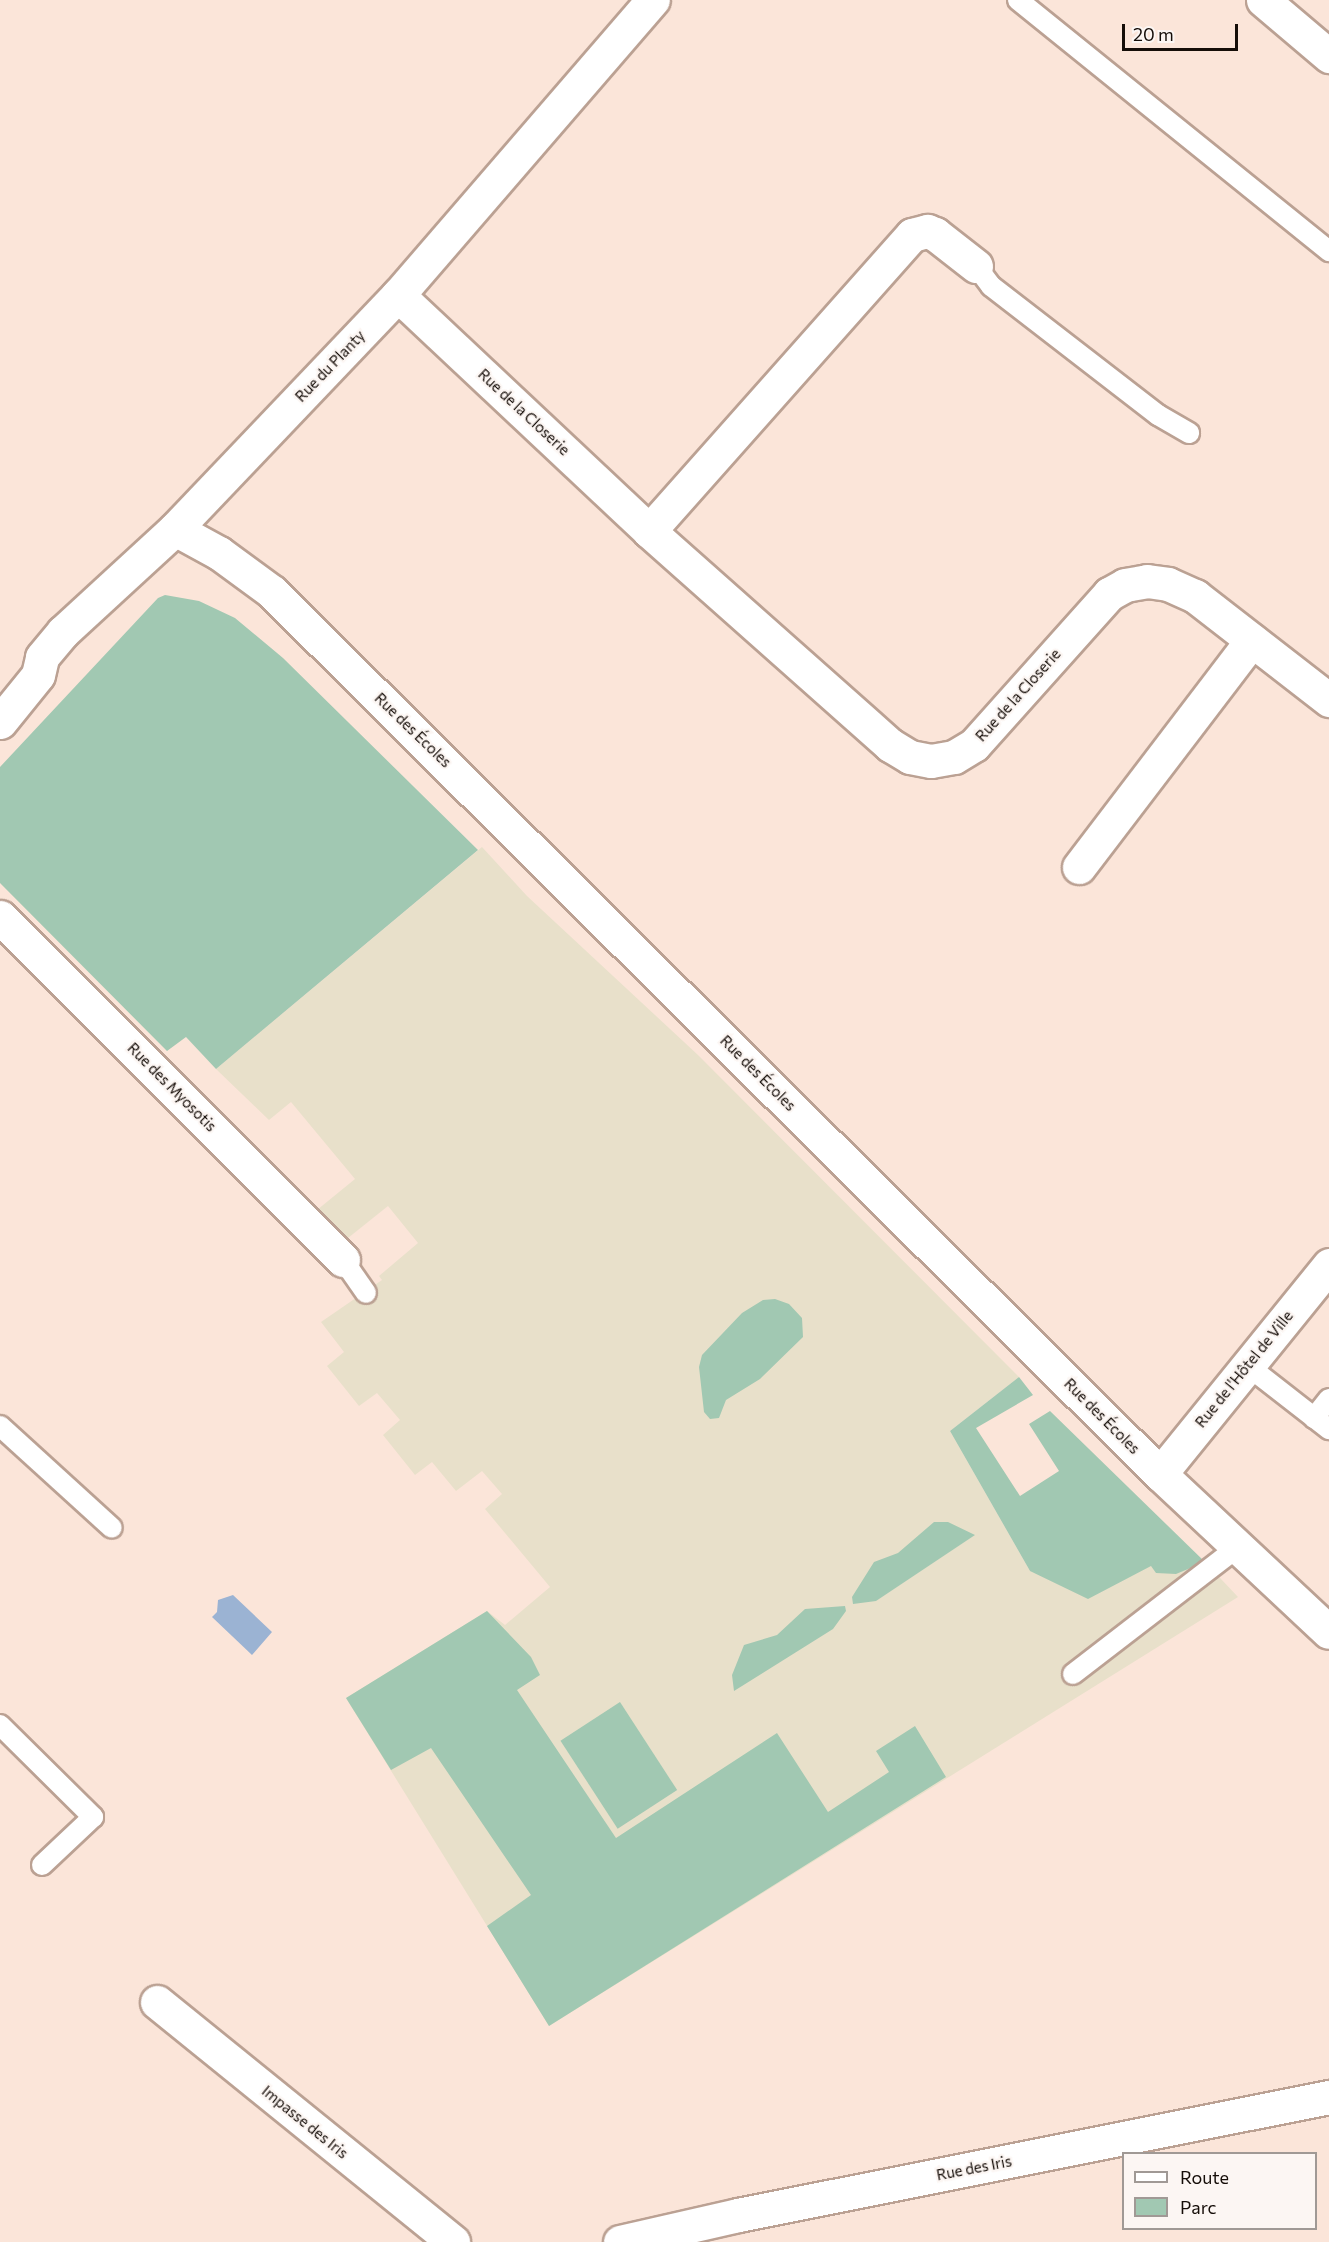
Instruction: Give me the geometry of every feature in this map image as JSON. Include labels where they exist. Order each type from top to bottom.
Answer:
[{"type":"street","name":"Rue du Planty","points":[[0,722],[38,675],[42,657],[175,529],[398,295],[653,0]]},
{"type":"street","points":[[1263,0],[1329,56]]},
{"type":"street","points":[[649,531],[912,235],[927,231],[934,234],[976,266]]},
{"type":"street","name":"Rue de la Closerie","points":[[398,295],[649,531],[890,745],[910,757],[931,761],[954,757],[974,745],[1109,594],[1125,585],[1157,583],[1195,596],[1329,700]]},
{"type":"street","name":"Rue des Écoles","points":[[175,529],[219,553],[272,592],[1160,1474],[1328,1630]]},
{"type":"street","points":[[1079,867],[1252,640]]},
{"type":"street","name":"Rue des Myosotis","points":[[0,917],[343,1260]]},
{"type":"street","name":"Rue de l'Hôtel de Ville","points":[[1160,1474],[1329,1265]]},
{"type":"street","name":"Impasse des Iris","points":[[157,2002],[453,2242]]},
{"type":"street","name":"Rue des Iris","points":[[620,2242],[750,2212],[1329,2097]]},
{"type":"lane","points":[[1018,0],[1329,251]]},
{"type":"lane","points":[[976,266],[992,286],[1158,415],[1189,433]]},
{"type":"lane","points":[[343,1260],[366,1293]]},
{"type":"lane","points":[[1248,1366],[1322,1424],[1329,1399]]},
{"type":"lane","points":[[0,1426],[112,1528]]},
{"type":"lane","points":[[1073,1674],[1238,1547]]},
{"type":"lane","points":[[0,1725],[93,1817],[42,1865]]},
{"type":"shaded area","points":[[482,847],[527,896],[698,1055],[1019,1377],[950,1431],[1030,1571],[1205,1562],[1238,1597],[549,2026],[346,1698],[487,1611],[505,1625],[550,1587],[485,1509],[502,1494],[482,1471],[456,1491],[432,1462],[415,1475],[383,1435],[400,1420],[377,1393],[359,1406],[327,1366],[344,1352],[321,1322],[382,1280],[379,1276],[418,1243],[388,1206],[343,1242],[317,1210],[355,1179],[291,1102],[269,1120],[216,1069]]},
{"type":"green space","points":[[165,595],[199,601],[235,618],[283,658],[478,850],[216,1069],[186,1037],[167,1051],[0,883],[0,767],[158,598]]},
{"type":"green space","points":[[775,1299],[789,1304],[802,1318],[803,1337],[760,1379],[726,1400],[719,1418],[710,1419],[704,1412],[699,1367],[702,1355],[742,1313],[763,1300]]},
{"type":"green space","points":[[1019,1377],[1033,1395],[976,1428],[1020,1496],[1059,1471],[1029,1424],[1050,1411],[1205,1562],[1176,1574],[1156,1573],[1151,1566],[1088,1599],[1030,1571],[950,1431]]},
{"type":"green space","points":[[934,1522],[948,1522],[975,1535],[876,1601],[853,1604],[852,1597],[874,1562],[898,1553]]},
{"type":"green space","points":[[845,1606],[846,1611],[833,1629],[734,1691],[732,1675],[744,1645],[777,1635],[805,1609]]},
{"type":"green space","points":[[487,1611],[531,1657],[540,1675],[517,1690],[616,1838],[777,1733],[828,1812],[889,1772],[876,1751],[915,1726],[946,1777],[549,2026],[487,1926],[531,1895],[431,1748],[391,1770],[346,1698]]},
{"type":"green space","points":[[620,1702],[677,1790],[618,1829],[560,1741]]},
{"type":"water","points":[[233,1595],[272,1632],[252,1655],[212,1617],[217,1612],[218,1600]]}]
